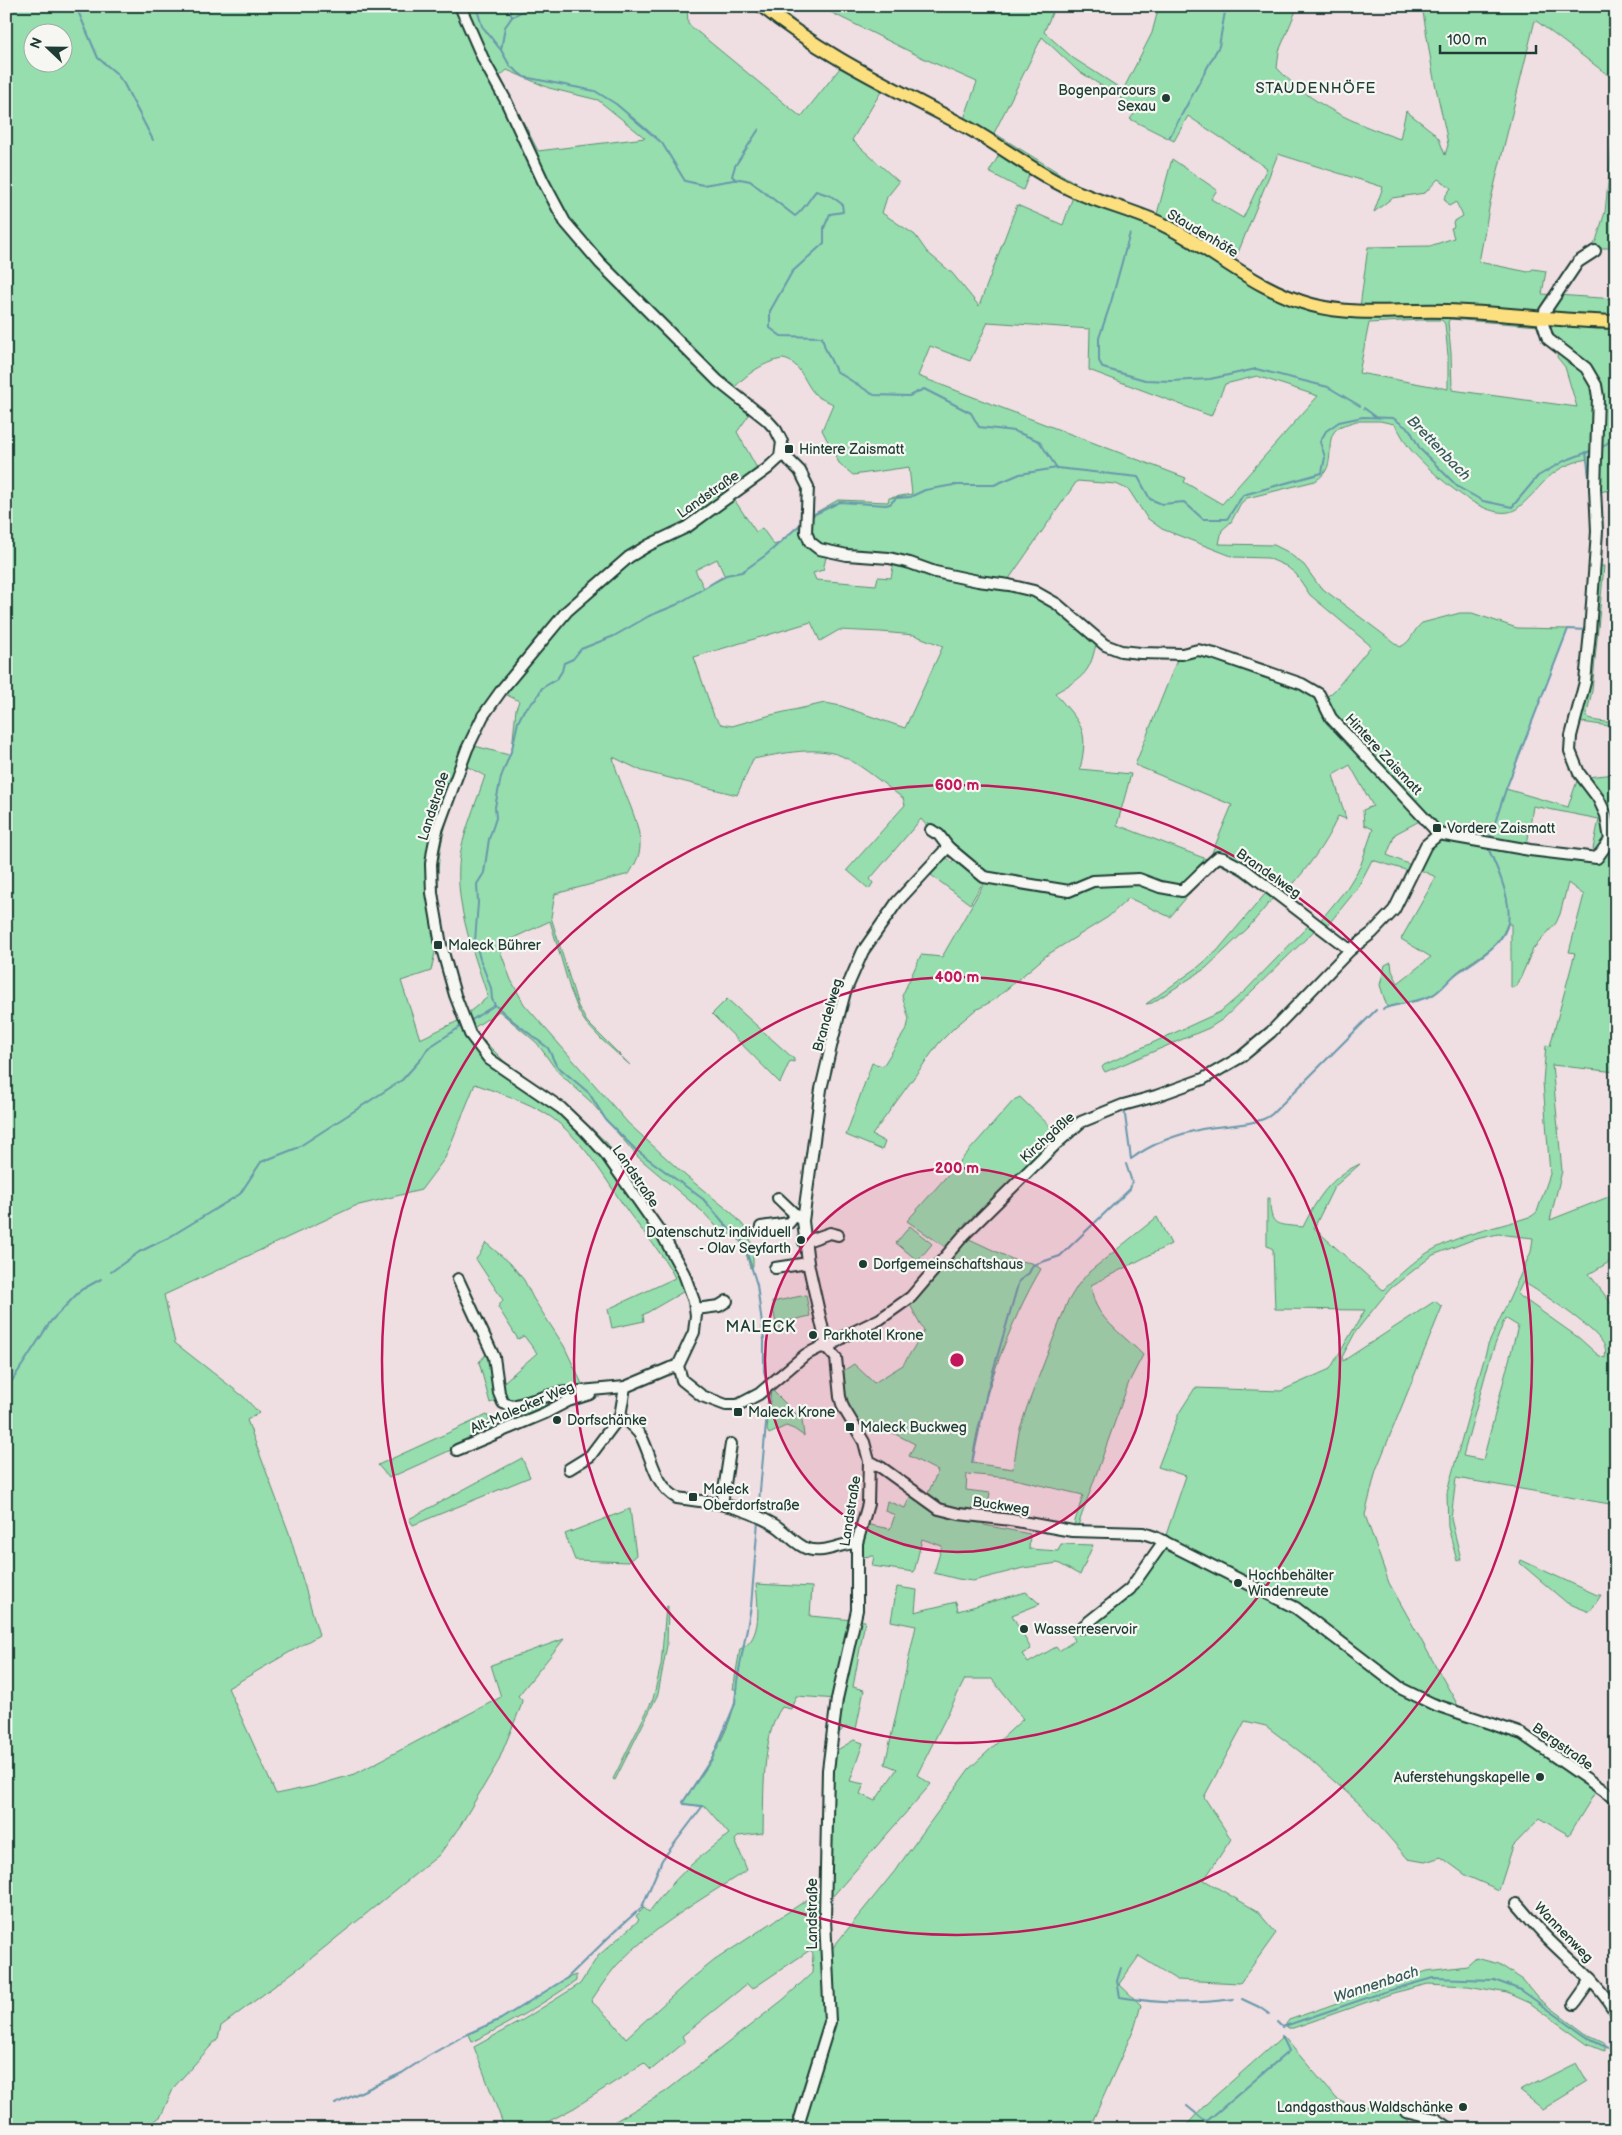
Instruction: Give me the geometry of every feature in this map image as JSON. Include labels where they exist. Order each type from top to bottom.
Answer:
[{"type":"main road","name":"Staudenhöfe","points":[[762,6],[804,38],[829,54],[985,138],[1053,181],[1091,198],[1161,224],[1190,239],[1251,280],[1280,295],[1313,306],[1350,312],[1445,310],[1544,319],[1616,322]]},
{"type":"street","name":"Hintere Zaismatt","points":[[460,6],[484,61],[505,98],[543,180],[565,222],[600,263],[733,393],[767,420],[776,430],[782,442],[782,453],[800,471],[808,487],[806,532],[810,542],[819,549],[847,555],[889,558],[935,572],[1009,585],[1034,592],[1057,604],[1105,645],[1121,651],[1182,654],[1198,650],[1302,684],[1320,694],[1331,718],[1439,834]]},
{"type":"street","points":[[1350,950],[1376,929],[1394,910],[1426,845],[1439,834],[1530,850],[1597,858],[1610,840],[1606,815],[1598,798],[1576,769],[1570,751],[1571,736],[1585,682],[1590,632],[1597,531],[1596,449],[1598,397],[1596,385],[1586,368],[1548,339],[1544,330],[1545,311],[1565,284],[1578,262],[1595,251]]},
{"type":"street","name":"Landstraße","points":[[678,1366],[694,1332],[696,1309],[686,1280],[674,1255],[605,1153],[561,1108],[489,1059],[470,1034],[454,994],[441,945],[432,893],[431,864],[442,817],[467,749],[484,716],[503,688],[566,611],[629,557],[687,527],[767,469],[777,461],[782,453]]},
{"type":"street","name":"Brandelweg","points":[[931,830],[939,835],[948,847],[984,877],[1069,891],[1094,881],[1139,879],[1160,887],[1182,891],[1218,857],[1223,858],[1244,870],[1350,950]]},
{"type":"street","name":"Brandelweg","points":[[827,1348],[799,1217],[821,1089],[845,992],[863,951],[897,902],[948,847]]},
{"type":"street","name":"Kirchgäßle","points":[[827,1348],[845,1336],[880,1319],[911,1297],[964,1235],[1056,1144],[1082,1122],[1123,1105],[1156,1096],[1203,1079],[1241,1057],[1272,1032],[1350,950]]},
{"type":"street","points":[[762,1227],[789,1223],[799,1217],[778,1198]]},
{"type":"street","points":[[804,1242],[830,1233],[838,1235]]},
{"type":"street","points":[[775,1268],[808,1263]]},
{"type":"street","name":"Alt-Malecker Weg","points":[[458,1279],[494,1357],[499,1393],[503,1402],[513,1406],[558,1393],[625,1387],[678,1366]]},
{"type":"street","points":[[696,1309],[719,1306],[727,1301]]},
{"type":"street","points":[[678,1366],[682,1380],[702,1396],[726,1405],[738,1405],[759,1394],[813,1350],[820,1347],[827,1348]]},
{"type":"street","name":"Landstraße","points":[[797,2129],[830,2022],[825,1919],[828,1770],[837,1699],[857,1610],[857,1543],[868,1504],[869,1461],[864,1442],[843,1407],[840,1397],[836,1358],[827,1348]]},
{"type":"street","points":[[570,1469],[590,1456],[620,1416],[625,1387]]},
{"type":"street","name":"Alt-Malecker Weg","points":[[457,1450],[546,1414],[568,1401],[593,1393],[597,1389]]},
{"type":"street","points":[[620,1416],[642,1438],[658,1478],[670,1494],[677,1498],[722,1504],[753,1514],[775,1525],[805,1548],[829,1549],[849,1543],[857,1543]]},
{"type":"street","points":[[722,1504],[731,1444]]},
{"type":"street","name":"Buckweg","points":[[869,1461],[882,1468],[939,1509],[959,1514],[1011,1520],[1072,1531],[1143,1533],[1164,1540]]},
{"type":"street","points":[[1081,1628],[1130,1589],[1164,1540]]},
{"type":"street","name":"Bergstraße","points":[[1164,1540],[1296,1608],[1402,1689],[1433,1704],[1522,1734],[1616,1799]]},
{"type":"street","name":"Wannenweg","points":[[1517,1904],[1545,1936],[1592,1980],[1608,1999],[1616,2014]]},
{"type":"street","name":"Wannenweg","points":[[1574,2004],[1592,1980]]},
{"type":"street","points":[[1406,2112],[1436,2119],[1451,2129]]},
{"type":"green space","points":[[6,6],[687,6],[688,24],[801,117],[840,68],[882,90],[852,140],[899,182],[887,197],[882,213],[915,235],[927,252],[952,273],[979,306],[1017,205],[1063,225],[1076,188],[850,62],[768,6],[778,6],[797,23],[842,54],[891,82],[964,119],[977,82],[923,58],[818,6],[1055,6],[1044,32],[1073,58],[1123,90],[1152,33],[1159,6],[1298,6],[1279,51],[1277,68],[1290,81],[1319,103],[1350,119],[1400,139],[1406,111],[1433,132],[1439,139],[1445,155],[1448,145],[1433,74],[1422,6],[1616,6],[1616,81],[1535,20],[1490,203],[1479,262],[1528,272],[1533,269],[1546,271],[1542,294],[1616,299],[1616,489],[1599,492],[1599,566],[1604,566],[1592,691],[1586,717],[1597,721],[1616,723],[1616,727],[1581,722],[1576,750],[1587,777],[1616,774],[1616,830],[1605,839],[1597,850],[1593,849],[1599,819],[1533,806],[1526,852],[1600,864],[1605,852],[1616,843],[1616,1072],[1552,1065],[1562,1171],[1550,1220],[1616,1194],[1616,1258],[1589,1274],[1616,1310],[1616,1505],[1456,1478],[1451,1519],[1461,1559],[1457,1561],[1448,1527],[1447,1493],[1488,1345],[1531,1252],[1533,1238],[1498,1234],[1472,1240],[1433,1255],[1391,1288],[1356,1331],[1342,1357],[1343,1361],[1435,1301],[1442,1307],[1376,1470],[1365,1515],[1389,1583],[1465,1718],[1522,1739],[1596,1791],[1569,1835],[1540,1818],[1513,1846],[1499,1890],[1467,1876],[1441,1857],[1425,1862],[1408,1859],[1362,1806],[1307,1757],[1266,1726],[1245,1721],[1204,1797],[1231,1839],[1204,1880],[1257,1911],[1276,1933],[1240,1983],[1177,1980],[1139,1956],[1119,1984],[1141,2005],[1135,2026],[1089,2129],[602,2129],[665,2092],[784,1999],[812,1973],[813,1953],[810,1950],[752,1989],[747,1984],[682,2036],[685,2042],[651,2070],[644,2063],[574,2108],[534,2129],[505,2129],[474,2047],[521,2021],[580,1984],[598,1956],[639,1920],[636,1916],[644,1908],[649,1912],[667,1889],[686,1870],[729,1834],[706,1807],[684,1804],[683,1802],[717,1748],[730,1720],[734,1705],[736,1689],[733,1689],[740,1649],[747,1644],[756,1630],[758,1611],[756,1584],[812,1587],[810,1616],[865,1621],[853,1687],[864,1690],[856,1729],[845,1727],[840,1732],[833,1732],[837,1699],[796,1696],[791,1709],[782,1707],[775,1719],[767,1750],[763,1833],[739,1836],[735,1840],[747,1870],[678,1914],[630,1952],[616,1966],[591,2001],[612,2021],[626,2038],[715,1960],[825,1888],[830,1750],[839,1749],[854,1740],[863,1743],[850,1781],[864,1784],[860,1794],[875,1801],[897,1769],[885,1764],[916,1626],[891,1621],[897,1587],[917,1590],[915,1612],[956,1602],[958,1611],[1026,1592],[1040,1604],[1012,1615],[1031,1649],[1022,1654],[1028,1663],[1056,1647],[1059,1651],[1074,1641],[1070,1631],[1081,1628],[1130,1589],[1164,1541],[1186,1476],[1158,1467],[1179,1413],[1195,1388],[1281,1391],[1330,1369],[1365,1310],[1275,1309],[1273,1249],[1267,1246],[1267,1198],[1270,1198],[1271,1215],[1276,1223],[1303,1227],[1319,1198],[1332,1182],[1340,1175],[1360,1164],[1334,1187],[1314,1228],[1383,1290],[1414,1263],[1434,1249],[1470,1234],[1532,1216],[1537,1212],[1550,1174],[1543,1082],[1546,1045],[1550,1046],[1575,953],[1569,952],[1584,895],[1568,883],[1556,923],[1533,949],[1517,986],[1511,987],[1511,924],[1507,924],[1498,941],[1492,947],[1462,968],[1436,993],[1416,1001],[1387,1007],[1380,985],[1385,965],[1391,962],[1392,971],[1398,983],[1431,957],[1401,939],[1436,877],[1418,869],[1429,847],[1435,824],[1429,816],[1395,834],[1387,855],[1413,866],[1409,871],[1372,860],[1357,889],[1327,926],[1316,929],[1223,1019],[1209,1028],[1105,1072],[1102,1067],[1104,1065],[1220,1012],[1246,990],[1309,925],[1274,897],[1248,928],[1206,968],[1152,1003],[1146,1004],[1197,968],[1217,951],[1266,893],[1237,873],[1215,862],[1189,887],[1191,892],[1170,917],[1129,898],[1108,917],[1047,955],[994,1000],[974,1011],[955,1027],[939,1043],[872,1135],[885,1142],[882,1150],[846,1135],[872,1063],[883,1066],[907,1028],[909,1019],[902,996],[921,955],[942,957],[989,875],[964,855],[947,836],[940,841],[921,819],[870,879],[873,883],[869,889],[847,870],[905,805],[903,798],[868,772],[836,754],[800,751],[753,759],[737,795],[642,771],[613,757],[619,779],[637,825],[640,846],[638,857],[629,874],[555,894],[551,917],[578,1006],[587,1022],[630,1065],[602,1040],[586,1023],[579,1012],[570,989],[550,921],[498,945],[511,980],[524,1004],[628,1123],[687,1177],[732,1213],[748,1231],[753,1250],[753,1267],[750,1268],[744,1248],[739,1240],[731,1233],[727,1238],[703,1212],[638,1157],[591,1102],[557,1071],[537,1043],[499,1011],[472,1029],[504,1061],[571,1109],[607,1143],[669,1237],[693,1278],[686,1286],[688,1289],[643,1315],[644,1321],[612,1328],[608,1309],[675,1278],[670,1268],[595,1163],[561,1125],[542,1111],[509,1096],[475,1084],[445,1158],[421,1190],[355,1206],[164,1295],[175,1343],[244,1397],[259,1413],[247,1420],[289,1533],[319,1635],[228,1688],[276,1794],[314,1786],[355,1774],[501,1697],[491,1665],[564,1639],[518,1696],[522,1700],[521,1706],[498,1762],[460,1826],[439,1855],[304,1964],[221,2026],[218,2038],[174,2087],[161,2116],[145,2129],[6,2129]],"holes":[[[1042,37],[1077,70],[1138,109],[1130,119],[1174,141],[1188,116],[1267,168],[1243,218],[1211,199],[1217,190],[1172,159],[1157,214],[1129,206],[1077,184],[994,133]],[[507,70],[549,88],[598,100],[645,138],[538,151],[500,76]],[[1278,154],[1383,187],[1374,212],[1392,198],[1425,193],[1438,179],[1451,188],[1444,198],[1449,206],[1456,202],[1463,216],[1453,222],[1454,227],[1451,228],[1454,238],[1430,246],[1368,247],[1360,307],[1327,302],[1295,291],[1280,285],[1235,260]],[[1450,319],[1539,326],[1558,351],[1557,357],[1565,367],[1577,407],[1452,390],[1448,322]],[[1442,320],[1445,324],[1448,355],[1448,389],[1359,373],[1369,323]],[[988,322],[1090,329],[1089,370],[1211,416],[1225,384],[1257,376],[1318,396],[1222,504],[1184,482],[1186,478],[918,376],[930,346],[970,361]],[[783,359],[794,364],[815,394],[833,404],[822,430],[839,463],[853,475],[909,467],[912,494],[889,498],[888,502],[838,500],[808,517],[801,533],[798,526],[779,543],[774,545],[762,528],[756,532],[729,492],[758,470],[737,432],[749,415],[728,396],[745,377],[768,363]],[[1356,421],[1380,421],[1394,424],[1406,444],[1431,470],[1461,495],[1477,505],[1493,511],[1507,512],[1519,507],[1555,472],[1563,467],[1587,459],[1592,513],[1587,634],[1581,691],[1567,757],[1578,778],[1568,807],[1506,789],[1568,629],[1517,628],[1472,613],[1460,613],[1422,623],[1408,642],[1400,647],[1319,586],[1304,565],[1286,551],[1274,545],[1219,544],[1222,530],[1231,522],[1241,503],[1247,498],[1315,481],[1323,475],[1329,460],[1331,437],[1341,426]],[[1077,481],[1116,484],[1129,490],[1147,518],[1162,529],[1234,557],[1268,558],[1286,566],[1296,574],[1310,595],[1371,646],[1334,691],[1325,698],[1194,649],[1179,655],[1135,765],[1232,805],[1209,860],[1117,825],[1131,774],[1080,769],[1084,744],[1081,727],[1055,693],[1085,673],[1092,660],[1097,639],[1035,590],[1004,586]],[[828,549],[895,557],[891,578],[878,577],[876,585],[816,580],[813,573],[823,570]],[[717,559],[725,577],[704,588],[695,570]],[[811,622],[820,641],[839,630],[914,635],[943,646],[905,728],[841,706],[825,703],[732,726],[721,724],[714,716],[694,657]],[[499,691],[519,701],[516,709],[512,749],[509,755],[467,744]],[[1350,765],[1373,806],[1363,810],[1364,825],[1373,829],[1360,867],[1347,888],[1320,921],[1285,894],[1321,847],[1338,816],[1346,819],[1333,775]],[[468,767],[485,776],[462,845],[459,864],[459,884],[461,903],[470,942],[488,997],[458,1021],[420,1039],[401,981],[431,971],[437,943],[445,940],[440,904],[438,867],[446,823]],[[1523,1282],[1588,1327],[1604,1345],[1605,1358],[1598,1355],[1579,1338],[1517,1294]],[[1505,1318],[1518,1326],[1483,1460],[1463,1456],[1490,1358]],[[965,1679],[992,1679],[1023,1719],[969,1769],[894,1872],[826,1956],[825,1905],[931,1784],[917,1775]]]},
{"type":"green space","points":[[1616,107],[1616,260],[1613,260],[1613,248],[1590,248],[1596,241],[1605,212]]},
{"type":"green space","points":[[999,155],[1029,175],[1023,190],[989,172]]},
{"type":"green space","points":[[947,858],[953,863],[957,859],[985,879],[970,904],[931,875]]},
{"type":"green space","points":[[727,999],[794,1059],[794,1062],[790,1061],[780,1083],[712,1014]]},
{"type":"green space","points":[[1020,1097],[1062,1138],[965,1237],[1014,1260],[1032,1263],[1041,1269],[1007,1337],[981,1415],[972,1463],[1013,1469],[1019,1432],[1027,1407],[1067,1303],[1089,1272],[1157,1217],[1171,1244],[1091,1285],[1094,1300],[1100,1312],[1143,1355],[1129,1382],[1076,1531],[1072,1531],[1083,1495],[1010,1478],[967,1474],[966,1490],[990,1493],[984,1525],[1030,1534],[1029,1549],[1058,1551],[1061,1544],[1093,1545],[1080,1575],[1058,1563],[1023,1568],[973,1581],[958,1579],[934,1573],[942,1546],[922,1539],[914,1572],[872,1566],[874,1556],[860,1557],[865,1524],[890,1529],[895,1515],[885,1511],[887,1501],[905,1508],[913,1490],[925,1500],[938,1471],[909,1456],[915,1444],[873,1423],[865,1432],[848,1404],[843,1371],[854,1364],[874,1383],[903,1365],[924,1331],[908,1301],[951,1251],[907,1221],[1014,1100]]},
{"type":"green space","points":[[910,1226],[932,1244],[918,1261],[896,1243]]},
{"type":"green space","points":[[486,1243],[510,1263],[524,1280],[533,1298],[564,1346],[583,1386],[570,1387],[570,1395],[512,1424],[506,1407],[499,1400],[490,1403],[479,1362],[488,1352],[496,1385],[505,1381],[537,1353],[524,1336],[518,1339],[498,1307],[503,1300],[476,1259]]},
{"type":"green space","points":[[806,1295],[810,1316],[789,1321],[789,1326],[779,1328],[775,1319],[772,1302]]},
{"type":"green space","points":[[771,1389],[802,1420],[804,1436],[786,1426],[769,1434],[767,1430]]},
{"type":"green space","points":[[487,1415],[493,1431],[389,1478],[378,1465]]},
{"type":"green space","points":[[522,1458],[530,1477],[413,1525],[409,1519]]},
{"type":"green space","points":[[630,1509],[636,1555],[628,1562],[575,1560],[565,1534]]},
{"type":"green space","points":[[1521,1560],[1597,1595],[1601,1595],[1590,1612],[1567,1603],[1520,1563]]},
{"type":"green space","points":[[668,1606],[667,1645],[658,1694],[615,1780],[613,1779],[653,1699],[661,1665],[666,1607]]},
{"type":"green space","points":[[1476,1958],[1499,1964],[1523,1980],[1539,1999],[1589,2036],[1604,2043],[1604,2051],[1587,2044],[1530,2003],[1508,1993],[1468,1986],[1428,1984],[1393,1993],[1293,2028],[1288,2028],[1286,2024],[1289,2020],[1427,1971],[1467,1966]]},
{"type":"green space","points":[[576,1975],[576,1981],[551,1998],[472,2042],[469,2034],[501,2019],[567,1978]]},
{"type":"green space","points":[[1283,2036],[1337,2099],[1347,2104],[1407,2111],[1409,2129],[1183,2129],[1206,2104]]},
{"type":"green space","points":[[1576,2063],[1587,2082],[1543,2109],[1520,2091]]},
{"type":"waterway","points":[[74,6],[78,11],[98,58],[116,73],[124,84],[153,140]]},
{"type":"waterway","points":[[476,6],[482,26],[500,49]]},
{"type":"waterway","points":[[508,6],[512,17]]},
{"type":"waterway","name":"Brettenbach","points":[[531,6],[512,17],[505,27],[501,50],[510,66],[524,77],[595,91],[616,104],[662,143],[685,181],[703,185],[740,179],[750,181],[795,216],[804,208],[816,191],[831,196],[842,204],[843,212],[830,214],[824,228],[824,243],[792,272],[770,311],[770,328],[781,336],[822,337],[836,371],[874,395],[909,396],[924,389],[971,413],[979,427],[1014,431],[1039,441],[1057,468],[1138,477],[1150,499],[1162,504],[1184,502],[1203,519],[1227,519],[1243,495],[1322,473],[1325,457],[1320,442],[1326,431],[1339,422],[1363,417],[1393,418],[1410,430],[1420,449],[1458,487],[1483,501],[1512,507],[1538,476],[1564,461],[1593,450]]},
{"type":"waterway","points":[[774,6],[779,12]]},
{"type":"waterway","points":[[1169,138],[1219,46],[1226,6]]},
{"type":"waterway","points":[[736,180],[732,176],[735,166],[759,129]]},
{"type":"waterway","points":[[1130,233],[1099,338],[1099,361],[1103,368],[1145,380],[1171,381],[1210,379],[1256,369],[1328,387],[1360,406]]},
{"type":"waterway","points":[[1364,408],[1376,417]]},
{"type":"waterway","name":"Brettenbach","points":[[1600,449],[1616,436]]},
{"type":"waterway","points":[[1586,452],[1590,484]]},
{"type":"waterway","points":[[811,516],[840,502],[886,505],[896,498],[910,497],[925,490],[954,485],[994,485],[1020,474],[1057,468]]},
{"type":"waterway","points":[[767,1382],[764,1371],[764,1340],[757,1285],[740,1237],[731,1231],[703,1199],[636,1150],[606,1120],[589,1093],[556,1065],[548,1048],[495,1005],[475,941],[478,903],[477,884],[484,873],[489,839],[496,818],[495,807],[501,777],[512,749],[518,722],[524,710],[536,699],[542,688],[557,679],[564,663],[573,659],[581,649],[614,636],[649,616],[676,605],[726,575],[742,572],[766,555],[803,522]]},
{"type":"waterway","points":[[1491,835],[1506,789],[1568,629],[1586,630]]},
{"type":"waterway","points":[[1383,1009],[1431,996],[1456,974],[1493,947],[1504,934],[1509,918],[1506,897],[1500,875],[1487,846]]},
{"type":"waterway","points":[[470,1021],[495,1005]]},
{"type":"waterway","points":[[1124,1108],[1131,1159],[1156,1144],[1183,1134],[1202,1129],[1249,1123],[1266,1118],[1376,1010]]},
{"type":"waterway","points":[[111,1272],[139,1252],[168,1238],[240,1194],[261,1162],[297,1148],[402,1080],[421,1059],[428,1048],[460,1027]]},
{"type":"waterway","points":[[972,1463],[987,1392],[1019,1281],[1029,1273],[1033,1265],[1060,1256],[1130,1189],[1132,1182],[1126,1164]]},
{"type":"waterway","points":[[6,1390],[51,1321],[81,1290],[101,1279]]},
{"type":"waterway","points":[[758,1513],[769,1391]]},
{"type":"waterway","points":[[335,2104],[402,2073],[465,2035],[501,2019],[567,1978],[642,1907],[662,1860],[702,1807],[684,1804],[683,1802],[712,1759],[735,1704],[737,1681],[751,1607],[758,1521]]},
{"type":"waterway","name":"Wannenbach","points":[[1121,1968],[1117,1981],[1120,1997],[1177,2003],[1234,1999]]},
{"type":"waterway","name":"Wannenbach","points":[[1277,2022],[1282,2027],[1384,1992],[1433,1978],[1494,1980],[1521,1990],[1591,2040],[1616,2052]]},
{"type":"waterway","name":"Wannenbach","points":[[1242,1999],[1269,2014]]},
{"type":"waterway","name":"Wannenbach","points":[[1187,2106],[1207,2121],[1289,2051],[1282,2036]]},
{"type":"place","name":"Bogenparcours Sexau","points":[[1166,98]]},
{"type":"place","name":"Hintere Zaismatt","points":[[789,449]]},
{"type":"place","name":"Vordere Zaismatt","points":[[1437,828]]},
{"type":"place","name":"Maleck Bührer","points":[[438,945]]},
{"type":"place","name":"Datenschutz individuell - Olav Seyfarth","points":[[801,1240]]},
{"type":"place","name":"Dorfgemeinschaftshaus","points":[[863,1264]]},
{"type":"place","name":"Parkhotel Krone","points":[[813,1335]]},
{"type":"place","name":"Maleck Krone","points":[[738,1412]]},
{"type":"place","name":"Dorfschänke","points":[[557,1420]]},
{"type":"place","name":"Maleck Buckweg","points":[[850,1427]]},
{"type":"place","name":"Maleck Oberdorfstraße","points":[[693,1497]]},
{"type":"place","name":"Hochbehälter Windenreute","points":[[1238,1583]]},
{"type":"place","name":"Wasserreservoir","points":[[1024,1629]]},
{"type":"place","name":"Auferstehungskapelle","points":[[1540,1777]]},
{"type":"place","name":"Landgasthaus Waldschänke","points":[[1463,2107]]},
{"type":"district","name":"STAUDENHÖFE","points":[[1316,88]]},
{"type":"district","name":"MALECK","points":[[761,1326]]}]
